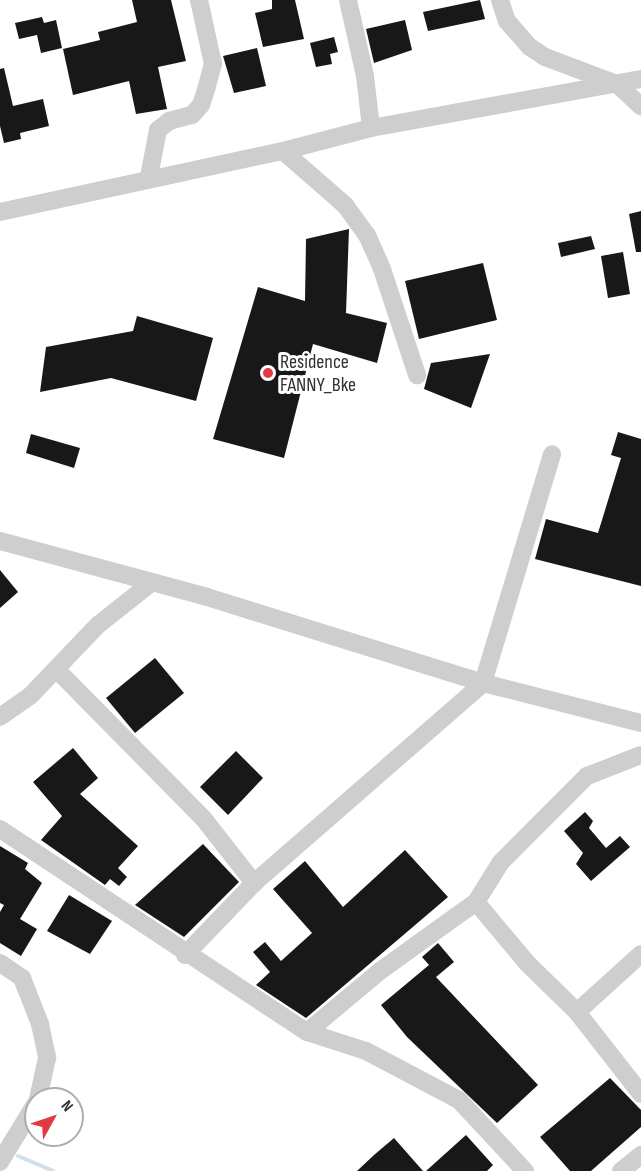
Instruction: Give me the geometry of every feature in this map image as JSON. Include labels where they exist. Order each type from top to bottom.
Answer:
[{"type":"street","points":[[149,177],[158,130],[169,122],[192,115],[201,105],[207,86],[213,64],[199,0]]},
{"type":"street","points":[[348,0],[365,76],[371,128]]},
{"type":"street","points":[[500,0],[507,21],[530,47],[545,57],[617,84],[641,106]]},
{"type":"street","points":[[0,212],[149,177],[283,151],[371,128],[641,79]]},
{"type":"street","points":[[283,151],[345,205],[367,235],[382,268],[417,375]]},
{"type":"street","points":[[184,955],[254,883],[483,683],[552,454]]},
{"type":"street","points":[[0,541],[151,583],[483,683],[641,723]]},
{"type":"street","points":[[0,717],[32,695],[98,625],[151,583]]},
{"type":"street","points":[[57,670],[203,818],[254,883]]},
{"type":"street","points":[[308,1032],[380,971],[476,902],[501,862],[587,776],[641,755]]},
{"type":"street","points":[[0,829],[184,955],[308,1032],[366,1051],[451,1094],[525,1171]]},
{"type":"street","points":[[476,902],[527,963],[577,1012],[641,1094]]},
{"type":"street","points":[[577,1012],[641,954]]},
{"type":"street","points":[[0,963],[22,978],[40,1024],[47,1058],[40,1087]]},
{"type":"street","points":[[0,1162],[24,1122]]},
{"type":"street","points":[[621,1171],[641,1155]]},
{"type":"building","points":[[132,0],[171,0],[186,61],[158,67],[167,109],[136,114],[129,81],[73,95],[63,49],[100,40],[98,32],[137,22]]},
{"type":"building","points":[[272,0],[295,0],[304,39],[263,47],[255,13],[272,9]]},
{"type":"building","points":[[480,0],[485,19],[428,31],[423,12]]},
{"type":"building","points":[[42,17],[44,23],[56,20],[62,48],[41,53],[37,35],[19,39],[15,23]]},
{"type":"building","points":[[405,20],[412,50],[374,63],[366,29]]},
{"type":"building","points":[[334,37],[338,52],[330,54],[332,64],[316,67],[310,43]]},
{"type":"building","points":[[257,48],[266,86],[234,93],[223,56]]},
{"type":"building","points":[[4,68],[13,106],[43,99],[49,126],[20,133],[21,139],[4,143],[0,126],[0,69]]},
{"type":"building","points":[[641,211],[641,252],[636,252],[629,214]]},
{"type":"building","points":[[349,229],[346,313],[387,323],[377,363],[313,344],[284,458],[213,439],[258,287],[305,301],[306,239]]},
{"type":"building","points":[[591,236],[595,249],[561,257],[558,243]]},
{"type":"building","points":[[623,252],[630,294],[608,298],[601,256]]},
{"type":"building","points":[[483,263],[497,320],[419,339],[405,281]]},
{"type":"building","points":[[137,316],[213,338],[196,401],[111,378],[40,392],[46,347],[133,331]]},
{"type":"building","points":[[490,354],[471,408],[424,389],[431,363]]},
{"type":"building","points":[[618,432],[641,439],[641,586],[535,559],[546,519],[598,533],[621,458],[611,455]]},
{"type":"building","points":[[31,434],[80,448],[74,468],[26,453]]},
{"type":"building","points":[[0,570],[18,592],[0,608]]},
{"type":"building","points":[[155,658],[184,693],[135,733],[106,698]]},
{"type":"building","points":[[73,748],[98,778],[80,794],[138,846],[118,868],[127,877],[119,886],[110,879],[105,885],[41,840],[62,816],[33,782]]},
{"type":"building","points":[[236,751],[263,778],[228,815],[200,787]]},
{"type":"building","points":[[585,812],[593,821],[589,828],[606,848],[620,836],[630,847],[591,881],[576,864],[583,853],[564,831]]},
{"type":"building","points":[[203,844],[239,882],[184,937],[135,905]]},
{"type":"building","points":[[0,846],[28,863],[25,869],[42,883],[20,919],[37,929],[21,956],[0,943],[0,912],[4,905],[0,903]]},
{"type":"building","points":[[405,850],[448,897],[306,1018],[256,985],[270,972],[253,952],[265,942],[281,961],[312,933],[273,889],[305,861],[343,907]]},
{"type":"building","points":[[69,895],[112,921],[90,954],[47,931]]},
{"type":"building","points":[[438,943],[454,962],[436,977],[538,1085],[497,1123],[407,1037],[381,1005],[429,965],[422,957]]},
{"type":"building","points":[[610,1078],[641,1110],[641,1127],[591,1171],[570,1171],[540,1137]]},
{"type":"building","points":[[466,1135],[493,1165],[487,1171],[426,1171]]},
{"type":"building","points":[[394,1138],[423,1171],[357,1171],[374,1155]]},
{"type":"waterway","points":[[18,1156],[53,1171]]},
{"type":"place","name":"Residence FANNY_Bke","points":[[268,373]]}]
